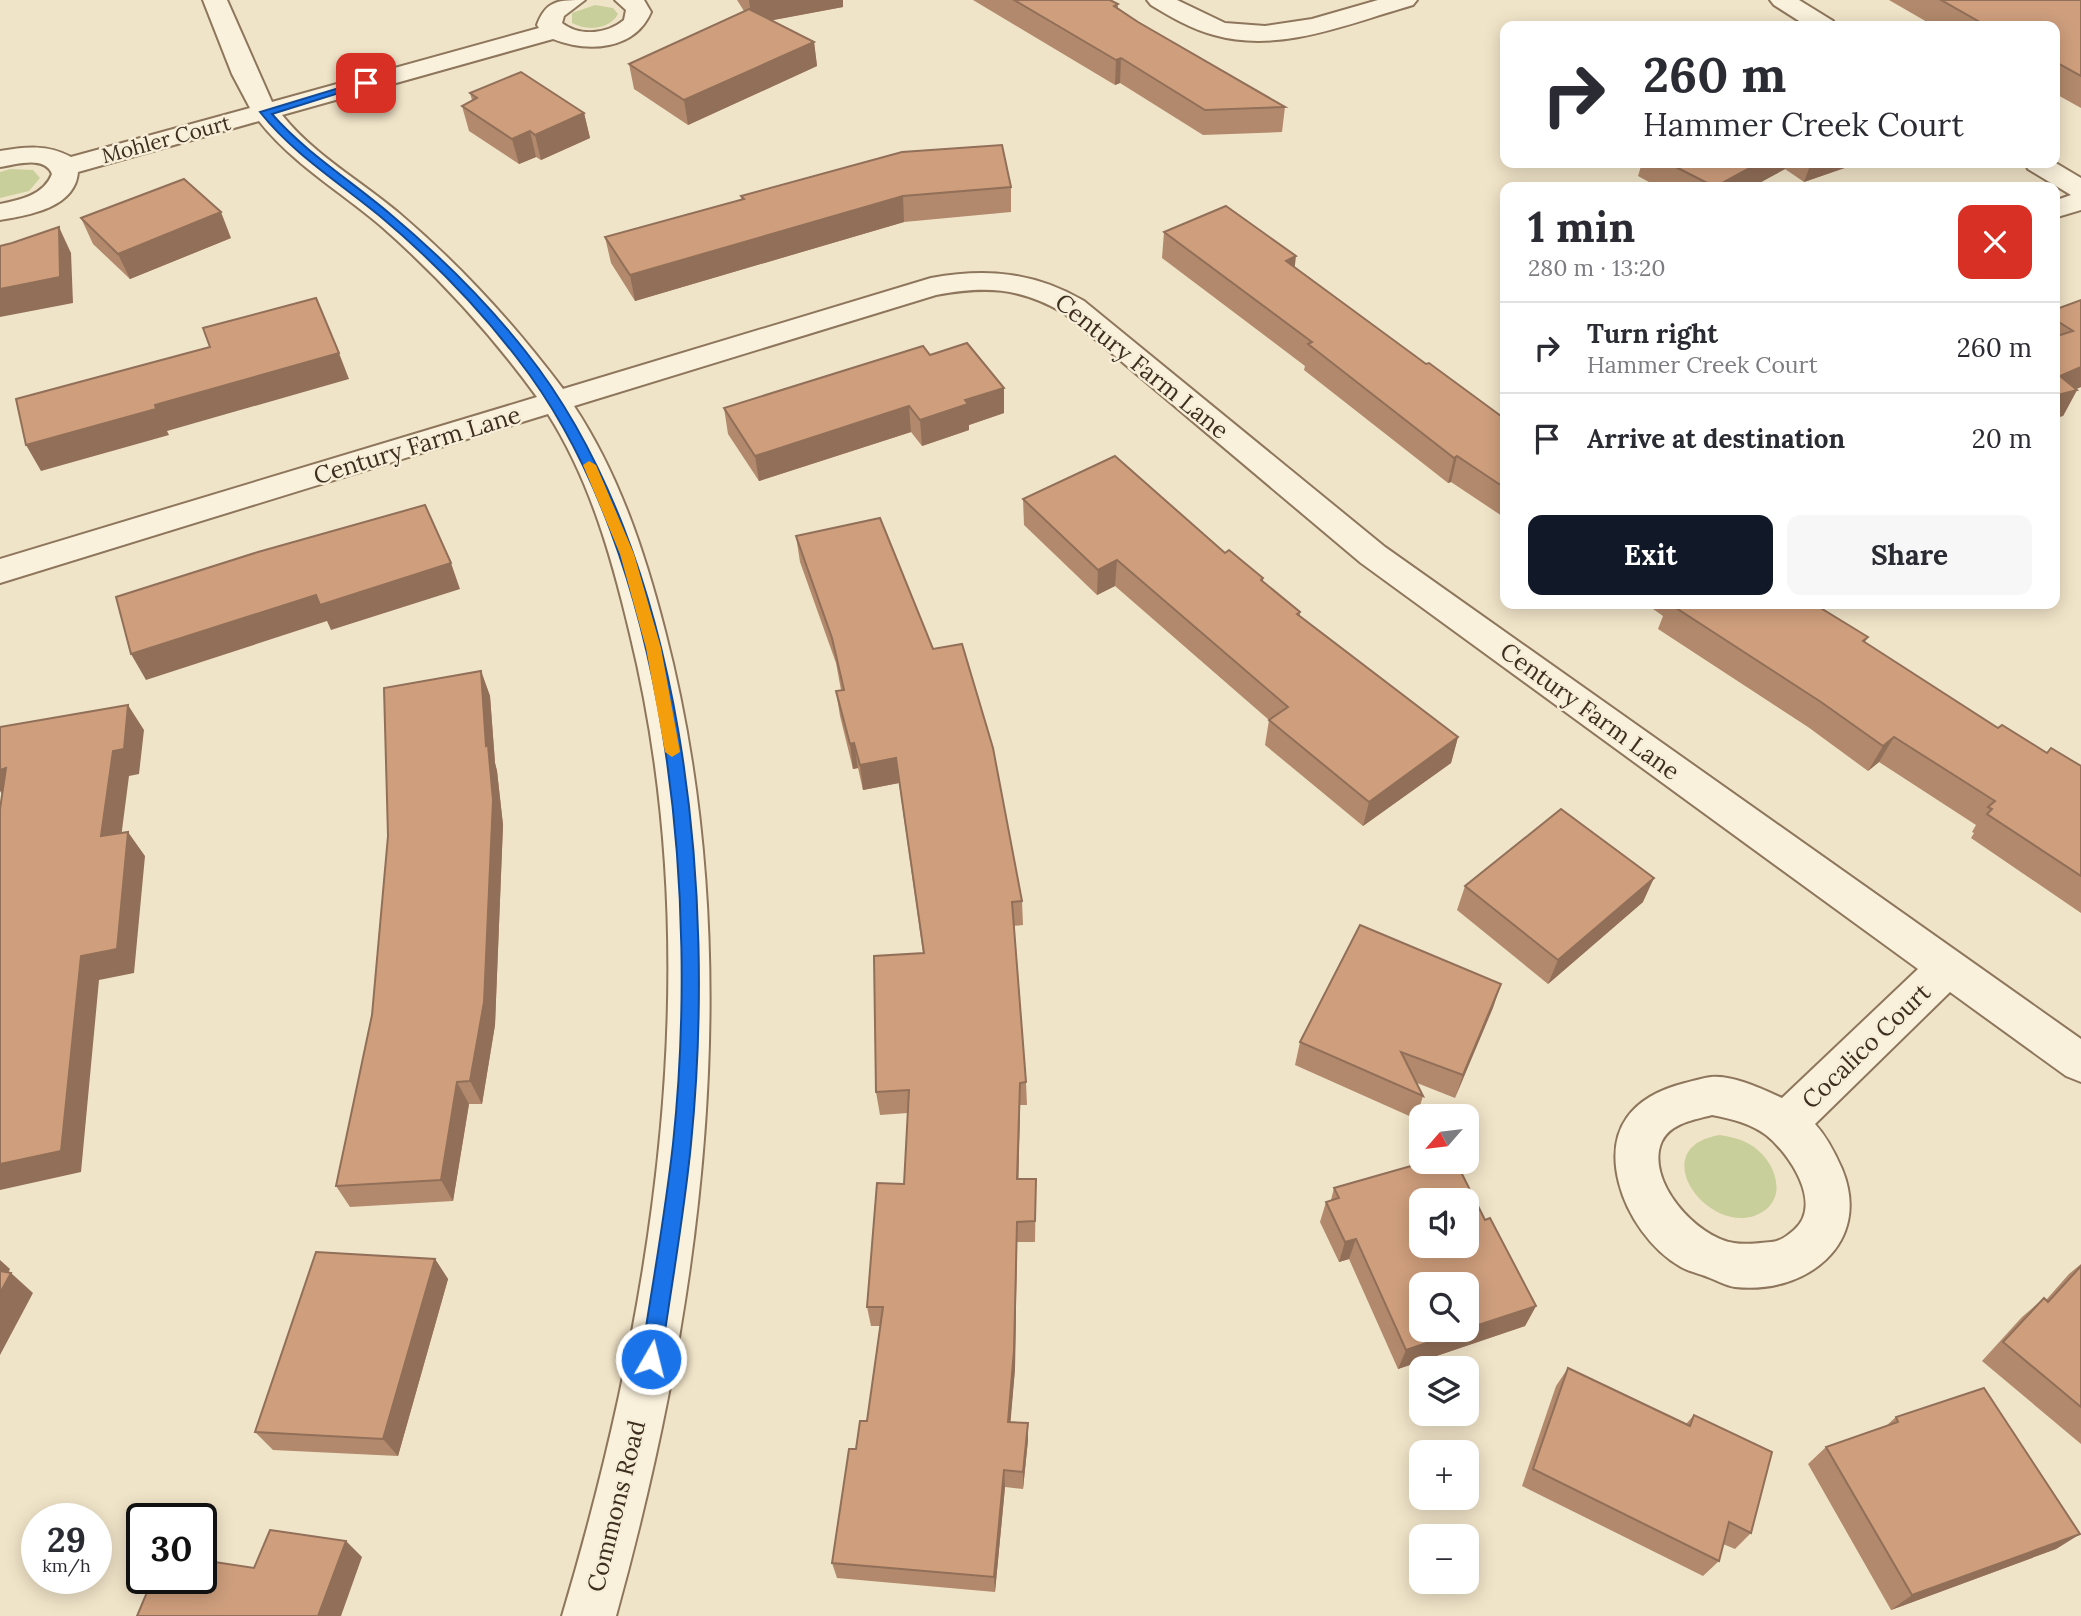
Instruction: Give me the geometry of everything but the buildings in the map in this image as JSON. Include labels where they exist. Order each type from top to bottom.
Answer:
[{"type":"street","name":"Commons Road","points":[[215,0],[265,112],[283,134],[386,216],[438,263],[484,310],[556,403],[592,471],[627,554],[653,648],[673,755],[687,891],[690,995],[682,1143],[651,1359],[603,1569],[589,1616]]},
{"type":"street","points":[[573,0],[552,12],[549,25],[562,36],[586,40],[625,31],[638,19],[637,6],[627,0]]},
{"type":"street","points":[[1159,0],[1199,22],[1246,34],[1300,28],[1405,0]]},
{"type":"street","points":[[1782,0],[1816,21]]},
{"type":"street","name":"Mohler Court","points":[[66,167],[554,31]]},
{"type":"street","points":[[0,159],[45,156],[58,160],[66,167],[68,175],[64,185],[54,194],[22,209],[0,212]]},
{"type":"street","points":[[2046,168],[2081,190]]},
{"type":"street","points":[[2060,208],[2081,201]]},
{"type":"street","name":"Century Farm Lane","points":[[0,571],[931,287],[986,279],[1029,285],[1053,293],[1074,306],[1373,555],[2081,1063]]},
{"type":"street","name":"Cocalico Court","points":[[1785,1124],[1947,968]]},
{"type":"street","name":"Cocalico Court","points":[[1712,1096],[1738,1100],[1763,1110],[1785,1124],[1805,1143],[1820,1165],[1828,1188],[1829,1211],[1821,1233],[1808,1250],[1788,1261],[1764,1267],[1738,1266],[1710,1258],[1685,1244],[1664,1226],[1648,1204],[1638,1180],[1636,1157],[1640,1136],[1651,1118],[1668,1105],[1688,1097],[1712,1096]]},
{"type":"green space","points":[[595,5],[613,8],[618,14],[609,23],[597,28],[572,23],[572,13]]},
{"type":"green space","points":[[11,169],[33,170],[40,178],[29,191],[0,198],[0,172]]},
{"type":"green space","points":[[1720,1135],[1751,1145],[1768,1161],[1776,1182],[1776,1192],[1773,1202],[1766,1210],[1754,1216],[1735,1218],[1717,1212],[1701,1201],[1690,1186],[1685,1170],[1687,1155],[1698,1143]]},
{"type":"slow traffic","points":[[589,465],[627,554],[653,648],[672,752]]},
{"type":"route","points":[[366,83],[265,112],[283,134],[386,216],[438,263],[484,310],[523,356],[556,403],[592,471],[627,554],[653,648],[673,755],[687,865],[690,995],[682,1143],[651,1359]]}]
